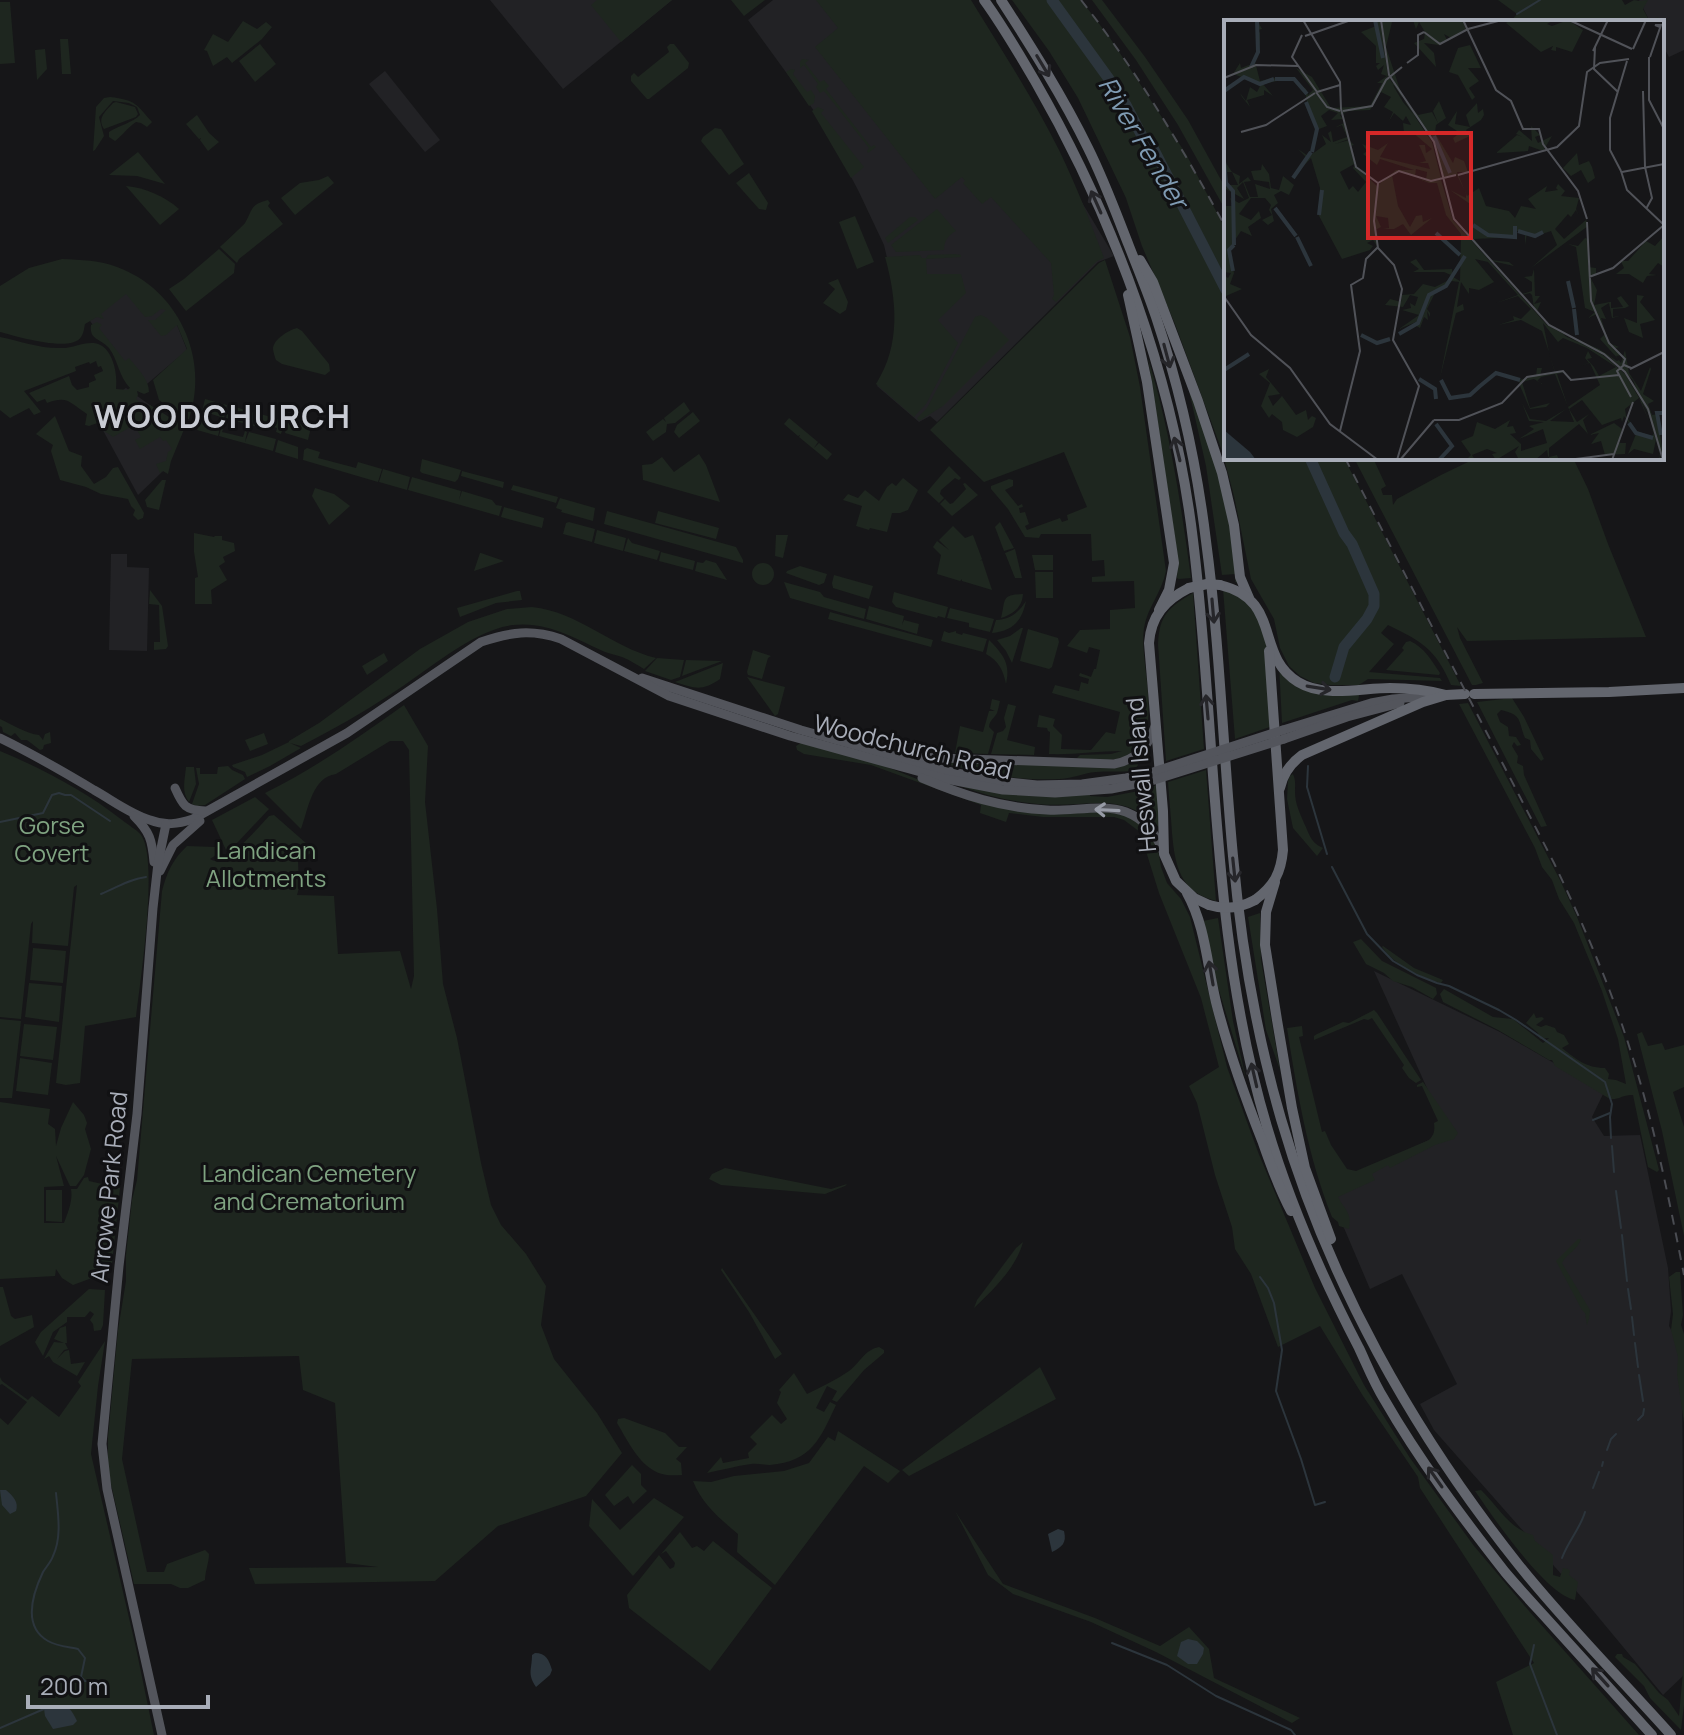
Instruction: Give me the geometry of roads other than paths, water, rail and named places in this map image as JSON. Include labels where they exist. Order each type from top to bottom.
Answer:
[{"type":"highway","points":[[984,0],[1020,55],[1066,138],[1115,245],[1143,321],[1163,392],[1191,523],[1228,937],[1254,1077],[1281,1170],[1329,1289],[1383,1398],[1436,1479],[1507,1575],[1652,1735]]},
{"type":"highway","points":[[1001,0],[1058,91],[1090,153],[1123,230],[1156,317],[1188,437],[1211,584],[1242,934],[1254,1010],[1282,1122],[1300,1178],[1343,1285],[1416,1420],[1464,1492],[1519,1565],[1671,1735]]},
{"type":"highway","points":[[1123,230],[1153,282],[1198,401],[1222,473],[1234,525],[1240,577],[1264,620],[1271,647],[1282,667],[1289,676],[1307,687],[1328,691],[1424,689],[1446,695]]},
{"type":"highway","name":"Heswall Island","points":[[1115,245],[1147,382],[1171,542],[1173,574],[1150,636],[1164,854],[1176,881],[1187,893],[1209,905],[1232,908],[1247,905],[1275,882]]},
{"type":"highway","points":[[1159,610],[1189,588],[1207,584],[1236,590],[1249,598]]},
{"type":"highway","points":[[1269,637],[1283,850],[1280,872],[1266,912],[1265,945],[1305,1168],[1374,1347]]},
{"type":"highway","name":"Woodchurch Road","points":[[1446,695],[1684,688]]},
{"type":"highway","points":[[1279,794],[1285,775],[1302,755],[1446,695]]},
{"type":"highway","points":[[1187,893],[1197,913],[1217,1007],[1252,1115],[1283,1197],[1314,1255]]},
{"type":"main road","name":"Woodchurch Road","points":[[166,824],[193,819],[347,733],[481,642],[525,632],[544,633],[561,639],[669,696],[782,734],[850,752],[888,758]]},
{"type":"main road","name":"Woodchurch Road","points":[[635,677],[967,784],[1055,793],[1092,791],[1150,777],[1284,734],[1419,697],[1446,695]]},
{"type":"main road","points":[[786,725],[789,731],[850,752]]},
{"type":"main road","points":[[888,758],[1114,764],[1138,754],[1155,726]]},
{"type":"main road","points":[[0,738],[127,809],[166,824]]},
{"type":"main road","points":[[888,758],[966,795],[1003,805],[1049,810],[1121,810],[1147,825],[1164,854]]},
{"type":"main road","points":[[175,788],[186,807],[208,811]]},
{"type":"main road","points":[[156,878],[173,845],[194,825],[235,796]]},
{"type":"main road","points":[[127,809],[145,827],[152,840],[156,878]]},
{"type":"main road","name":"Arrowe Park Road","points":[[162,1735],[107,1489],[102,1444],[137,1114],[156,878],[166,824]]},
{"type":"waterway","name":"River Fender","points":[[1052,0],[1109,79],[1142,136],[1153,148],[1224,286]]},
{"type":"waterway","points":[[1517,14],[1540,0]]},
{"type":"waterway","name":"River Fender","points":[[1311,460],[1374,594],[1374,606],[1344,647],[1335,677]]},
{"type":"waterway","points":[[1308,766],[1307,787],[1327,854]]},
{"type":"waterway","points":[[0,822],[43,813],[52,795],[59,793],[71,795],[110,821]]},
{"type":"waterway","points":[[1332,867],[1367,934],[1393,961],[1417,975],[1449,986],[1499,1010],[1605,1082],[1612,1104],[1611,1138]]},
{"type":"waterway","points":[[101,894],[146,877]]},
{"type":"waterway","points":[[1593,1120],[1610,1113]]},
{"type":"waterway","points":[[1612,1146],[1614,1172]]},
{"type":"waterway","points":[[1616,1191],[1621,1228]]},
{"type":"waterway","points":[[1622,1235],[1627,1281]]},
{"type":"waterway","points":[[1260,1277],[1274,1303],[1282,1350],[1276,1391],[1315,1505],[1325,1502]]},
{"type":"waterway","points":[[1628,1289],[1631,1309]]},
{"type":"waterway","points":[[1632,1317],[1634,1335]]},
{"type":"waterway","points":[[1635,1343],[1638,1367]]},
{"type":"waterway","points":[[1639,1375],[1643,1401]]},
{"type":"waterway","points":[[1638,1420],[1644,1409]]},
{"type":"waterway","points":[[1607,1450],[1616,1434]]},
{"type":"waterway","points":[[1602,1466],[1603,1462]]},
{"type":"waterway","points":[[1593,1488],[1599,1472]]},
{"type":"waterway","points":[[56,1493],[58,1541],[36,1590],[32,1618],[40,1635],[48,1641],[78,1649],[85,1658],[81,1677],[94,1682]]},
{"type":"waterway","points":[[1562,1558],[1585,1512]]},
{"type":"waterway","points":[[1112,1643],[1167,1665],[1216,1696],[1291,1730],[1295,1735]]},
{"type":"waterway","points":[[1534,1645],[1530,1664],[1557,1735]]},
{"type":"waterway","points":[[0,1728],[44,1709]]},
{"type":"railway","points":[[1081,0],[1158,111],[1224,224]]},
{"type":"railway","points":[[1346,460],[1554,863],[1595,955],[1639,1077],[1684,1275]]},
{"type":"district","name":"WOODCHURCH","points":[[223,416]]},
{"type":"park label","name":"Gorse Covert","points":[[52,838]]},
{"type":"park label","name":"Landican Allotments","points":[[266,863]]},
{"type":"park label","name":"Landican Cemetery and Crematorium","points":[[309,1186]]}]
